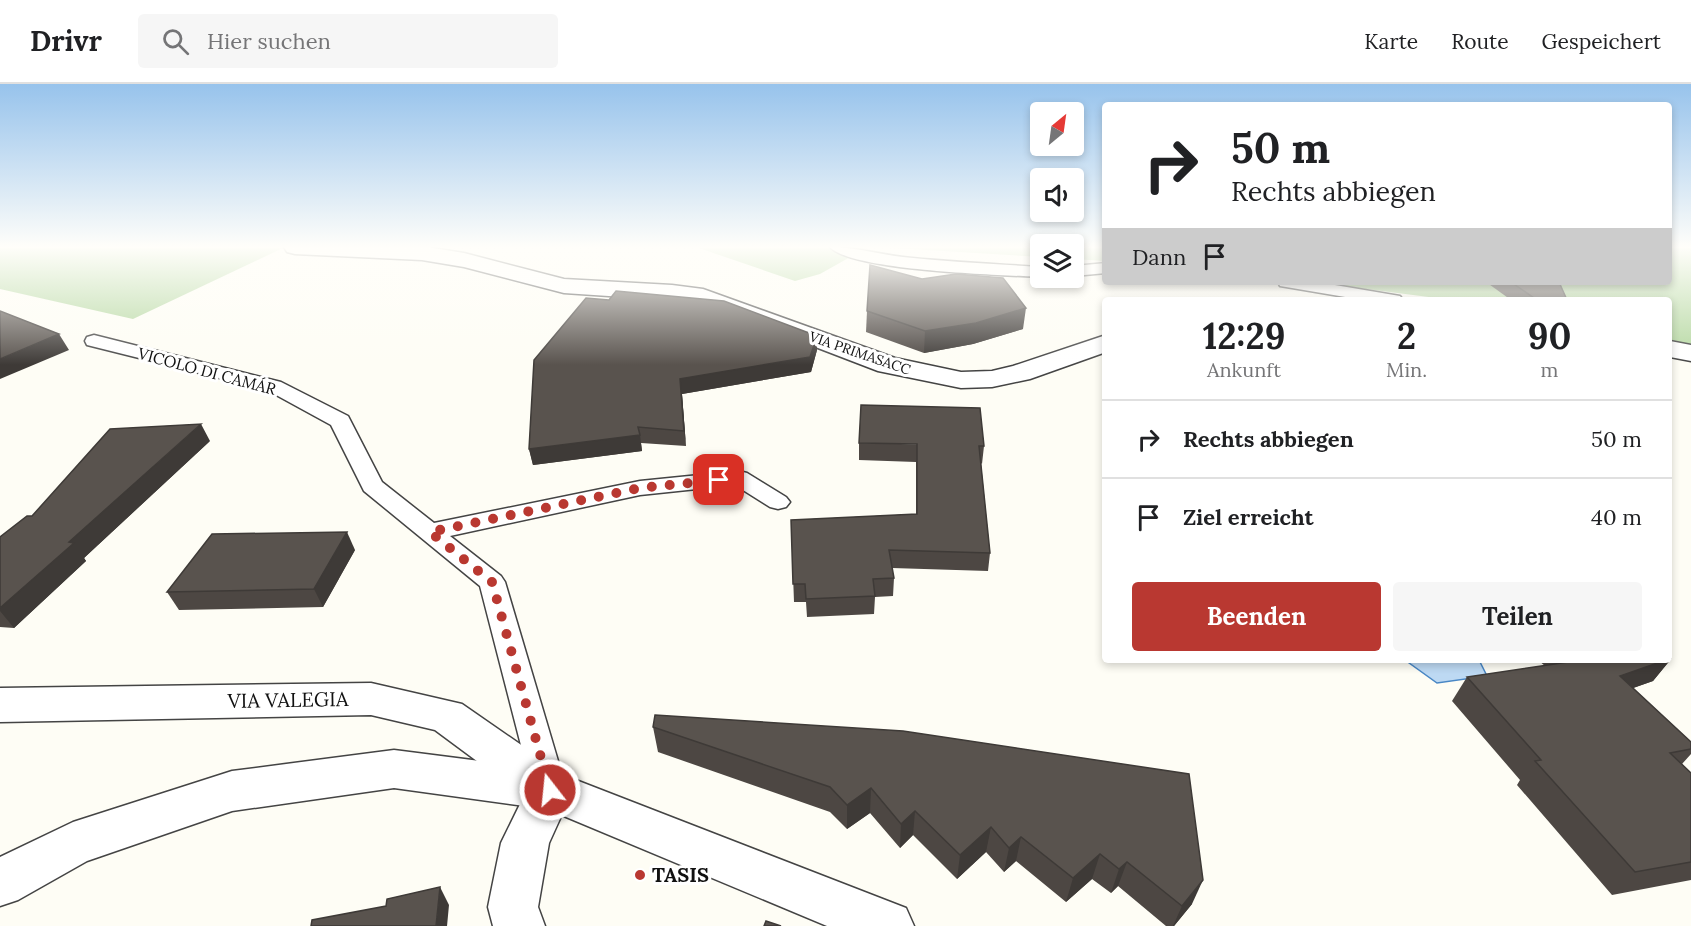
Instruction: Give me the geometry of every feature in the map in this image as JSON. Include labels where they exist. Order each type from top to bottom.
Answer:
[{"type":"street","name":"VIA PRIMASACC","points":[[568,286],[682,292],[703,296],[888,365],[961,381],[992,379],[1020,373],[1102,344]]},
{"type":"street","points":[[1672,349],[1691,353]]},
{"type":"street","name":"VIA VALEGIA","points":[[0,705],[371,699],[447,716],[550,790]]},
{"type":"street","points":[[0,883],[73,844],[232,791],[394,769],[550,790],[888,926]]},
{"type":"street","points":[[519,926],[513,907],[525,843],[550,790]]},
{"type":"lane","points":[[1312,286],[1376,297]]},
{"type":"lane","name":"VICOLO DI CAMÁR","points":[[94,341],[274,386],[340,421],[372,486],[492,582],[550,790]]},
{"type":"lane","points":[[430,532],[640,488],[739,478],[778,502]]},
{"type":"green space","points":[[0,286],[202,286],[133,319],[0,289]]},
{"type":"green space","points":[[1345,286],[1691,286],[1691,353],[1672,349],[1672,297],[1429,297]]},
{"type":"water","points":[[1409,663],[1480,663],[1487,676],[1437,683]]},
{"type":"building","points":[[869,286],[1009,286],[1026,308],[976,323],[925,331],[867,311]]},
{"type":"building","points":[[1517,286],[1561,286],[1566,297],[1533,297]]},
{"type":"building","points":[[616,291],[724,301],[817,336],[810,357],[680,379],[684,431],[638,427],[640,435],[529,449],[534,360],[586,298],[609,300]]},
{"type":"building","points":[[0,311],[59,334],[0,359]]},
{"type":"building","points":[[861,405],[980,408],[984,446],[979,446],[990,553],[889,550],[894,578],[873,579],[875,596],[806,599],[805,584],[793,584],[791,520],[917,514],[917,444],[859,443]]},
{"type":"building","points":[[201,424],[69,542],[74,543],[0,608],[0,537],[27,516],[32,516],[110,429]]},
{"type":"building","points":[[347,532],[314,589],[167,592],[212,534]]},
{"type":"building","points":[[1562,663],[1657,663],[1620,676],[1691,742],[1691,749],[1670,753],[1691,773],[1691,862],[1635,872],[1535,761],[1541,760],[1467,677]]},
{"type":"building","points":[[655,715],[903,731],[1189,774],[1203,880],[1182,906],[1127,862],[1119,869],[1100,854],[1073,878],[1021,837],[1009,848],[991,827],[960,855],[915,811],[901,824],[871,788],[847,805],[830,787],[653,727]]},
{"type":"building","points":[[440,887],[436,926],[311,926],[312,920],[386,906],[387,899]]},
{"type":"building","points":[[766,921],[781,926],[764,926]]},
{"type":"place","name":"TASIS","points":[[640,875]]},
{"type":"route","points":[[550,790],[492,582],[430,532],[640,488],[719,480]]}]
